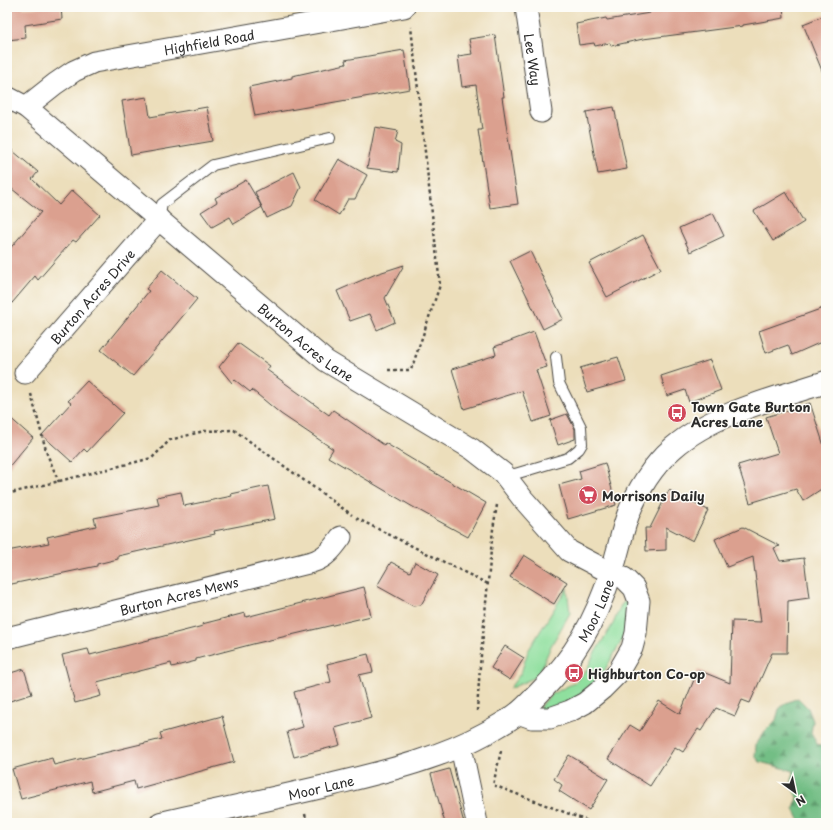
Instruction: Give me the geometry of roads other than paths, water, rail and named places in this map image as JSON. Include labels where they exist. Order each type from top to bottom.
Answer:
[{"type":"street","name":"Lee Way","points":[[526,7],[541,112]]},
{"type":"street","name":"Highfield Road","points":[[26,107],[74,71],[94,62],[331,13],[407,15]]},
{"type":"street","name":"Burton Acres Lane","points":[[7,97],[26,107],[326,362],[472,449],[503,473],[523,499],[569,551],[611,573]]},
{"type":"street","name":"Burton Acres Drive","points":[[25,373],[159,219]]},
{"type":"street","points":[[611,573],[628,515],[640,489],[654,468],[672,448],[694,433],[739,410],[826,382]]},
{"type":"street","name":"Burton Acres Mews","points":[[7,638],[319,560],[326,555],[342,537]]},
{"type":"street","name":"Moor Lane","points":[[161,823],[416,764],[468,743],[511,718],[561,670],[576,651],[589,629],[611,573],[624,578],[634,588],[639,602],[636,633],[632,648],[617,674],[602,690],[585,703],[570,711],[550,718],[511,718]]},
{"type":"street","points":[[468,743],[477,823]]},
{"type":"lane","points":[[159,219],[162,204],[213,165],[330,138]]},
{"type":"lane","points":[[503,473],[515,474],[568,458],[579,449],[582,444],[580,427],[559,383],[556,358]]},
{"type":"place","name":"Town Gate Burton Acres Lane","points":[[677,413]]},
{"type":"place","name":"Morrisons Daily","points":[[588,495]]},
{"type":"place","name":"Highburton Co-op","points":[[574,673]]}]
